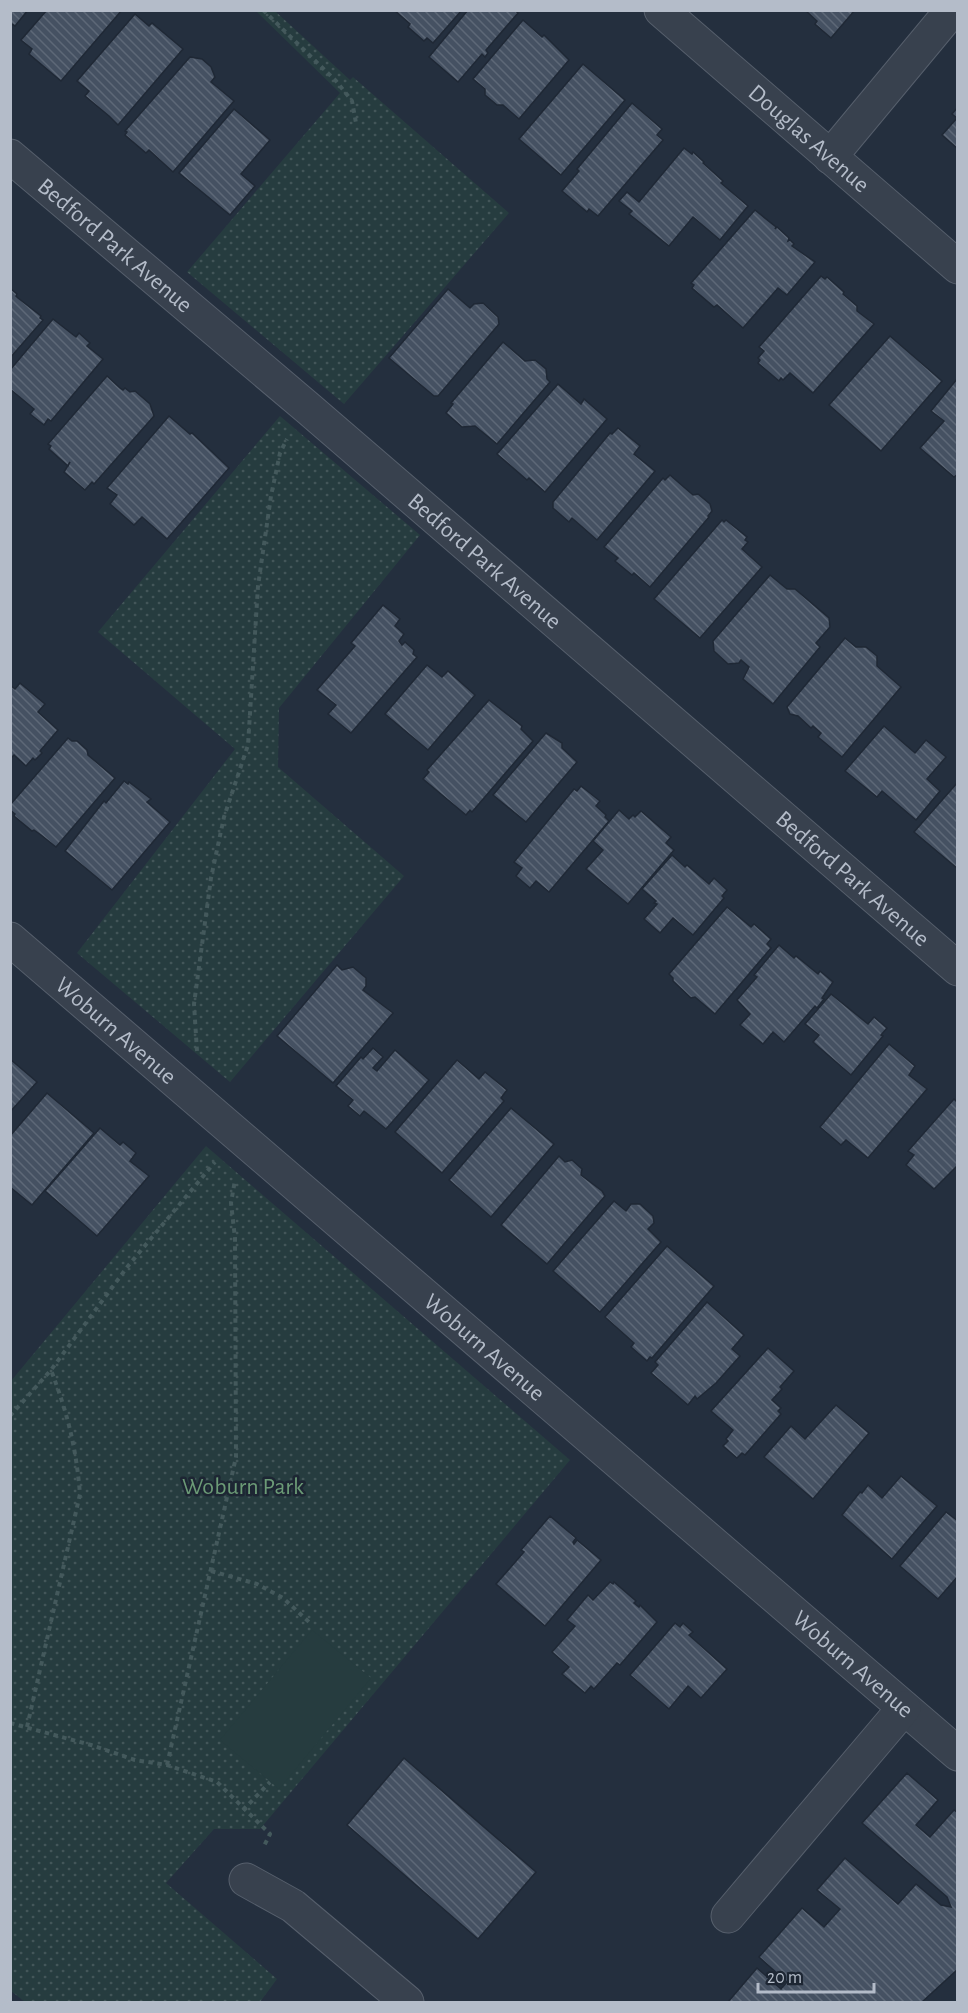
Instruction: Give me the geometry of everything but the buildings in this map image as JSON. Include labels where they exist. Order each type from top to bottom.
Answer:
[{"type":"street","name":"Douglas Avenue","points":[[661,10],[957,267]]},
{"type":"street","points":[[830,157],[952,10]]},
{"type":"street","name":"Bedford Park Avenue","points":[[10,156],[309,409],[957,969]]},
{"type":"street","name":"Woburn Avenue","points":[[10,939],[904,1708],[951,1736]]},
{"type":"street","points":[[728,1916],[904,1708]]},
{"type":"street","points":[[246,1880],[293,1906],[407,2002]]},
{"type":"path","points":[[263,10],[336,81],[352,101],[356,123]]},
{"type":"path","points":[[10,1416],[51,1370],[128,1266],[216,1161]]},
{"type":"path","points":[[27,1727],[80,1494],[77,1459],[67,1414],[51,1370]]},
{"type":"path","points":[[211,1571],[257,1584],[283,1598],[309,1622]]},
{"type":"path","points":[[10,1723],[91,1745],[135,1760],[167,1765],[217,1782],[270,1834],[246,1880]]},
{"type":"path","points":[[243,1810],[270,1782]]},
{"type":"green space","points":[[256,11],[275,11],[350,80],[353,77],[509,213],[344,404],[187,272],[340,93]]},
{"type":"green space","points":[[280,416],[420,535],[279,708],[278,767],[404,876],[230,1082],[77,953],[235,749],[98,632]]},
{"type":"green space","name":"Woburn Park","points":[[206,1146],[570,1460],[260,1829],[214,1829],[166,1883],[277,1979],[260,2002],[25,2002],[11,1991],[11,1381]]},
{"type":"green space","points":[[312,1630],[371,1678],[279,1789],[220,1740]]}]
